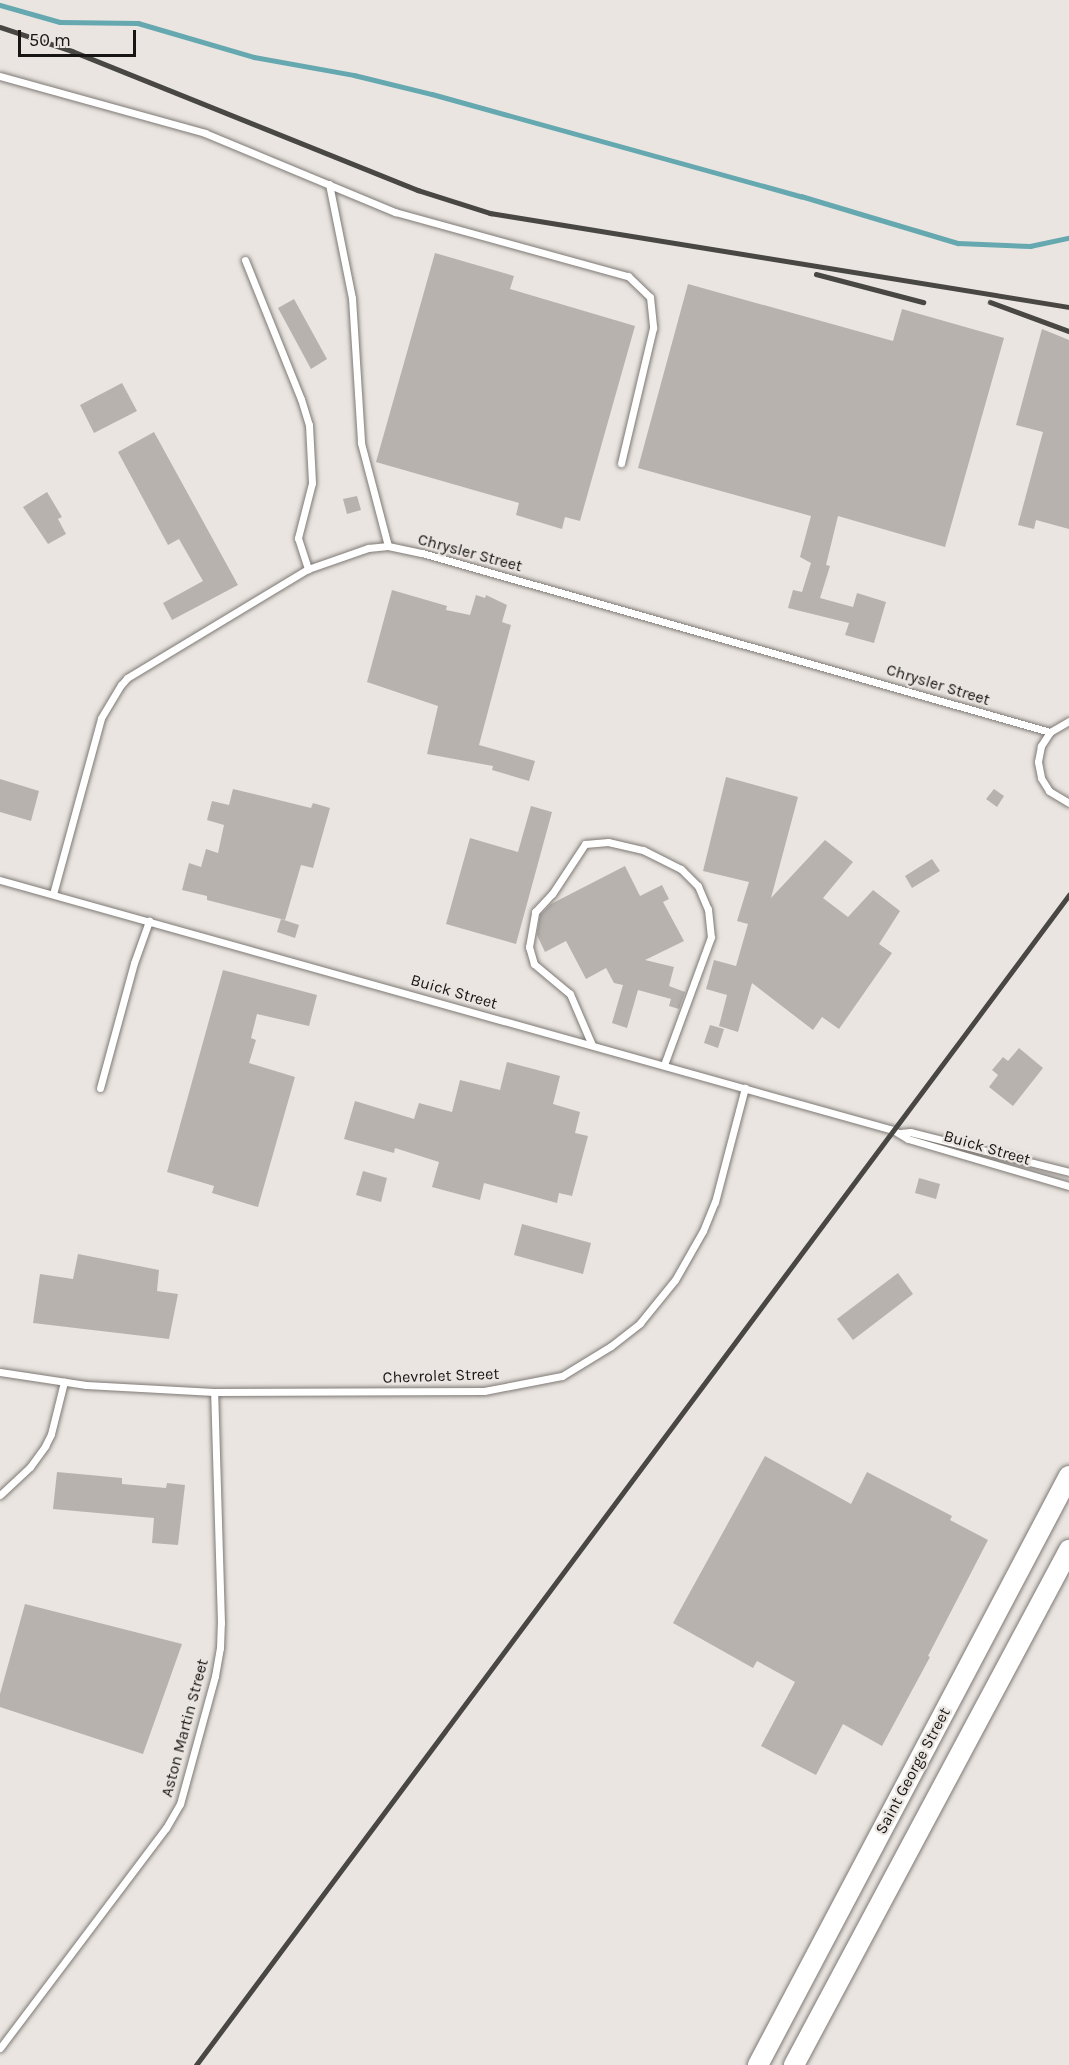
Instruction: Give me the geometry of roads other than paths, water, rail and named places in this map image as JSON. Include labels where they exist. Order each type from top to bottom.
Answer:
[{"type":"main road","name":"Saint George Street","points":[[758,2065],[1069,1476]]},
{"type":"main road","name":"Saint George Street","points":[[794,2065],[1069,1550]]},
{"type":"lane","points":[[0,76],[205,133],[395,212],[628,276],[650,297],[653,328],[621,464]]},
{"type":"lane","points":[[329,184],[352,298],[361,442],[388,546]]},
{"type":"lane","points":[[244,260],[301,399],[309,425],[312,483],[297,538],[308,569]]},
{"type":"lane","name":"Chrysler Street","points":[[53,894],[101,718],[113,695],[127,678],[308,569],[350,553],[388,546],[479,569],[1050,732]]},
{"type":"lane","points":[[1069,721],[1050,732],[1041,746],[1038,762],[1041,778],[1049,792],[1069,803]]},
{"type":"lane","points":[[592,1045],[570,994],[534,964],[529,947],[536,912],[552,894],[585,844],[608,842],[643,850],[681,869],[698,886],[708,909],[711,937],[664,1065]]},
{"type":"lane","name":"Buick Street","points":[[0,880],[900,1132],[910,1132],[1069,1172]]},
{"type":"lane","points":[[100,1088],[134,963],[149,921]]},
{"type":"lane","name":"Chevrolet Street","points":[[0,1372],[64,1382],[214,1392],[484,1391],[562,1376],[586,1363],[640,1323],[675,1280],[689,1257],[715,1202],[745,1088]]},
{"type":"lane","name":"Buick Street","points":[[900,1132],[908,1139],[1069,1186]]},
{"type":"lane","points":[[0,1495],[30,1467],[45,1446],[51,1434],[64,1382]]},
{"type":"lane","name":"Aston Martin Street","points":[[0,2048],[166,1828],[180,1804],[215,1676],[220,1647],[214,1392]]},
{"type":"waterway","points":[[0,5],[60,22],[138,23],[254,57],[354,75],[432,94],[801,196],[958,243],[1030,246],[1069,238]]},
{"type":"railway","points":[[0,27],[72,51],[418,190],[490,213],[1069,307]]},
{"type":"railway","points":[[816,274],[923,302]]},
{"type":"railway","points":[[990,302],[1069,331]]},
{"type":"railway","points":[[196,2065],[1069,895]]}]
